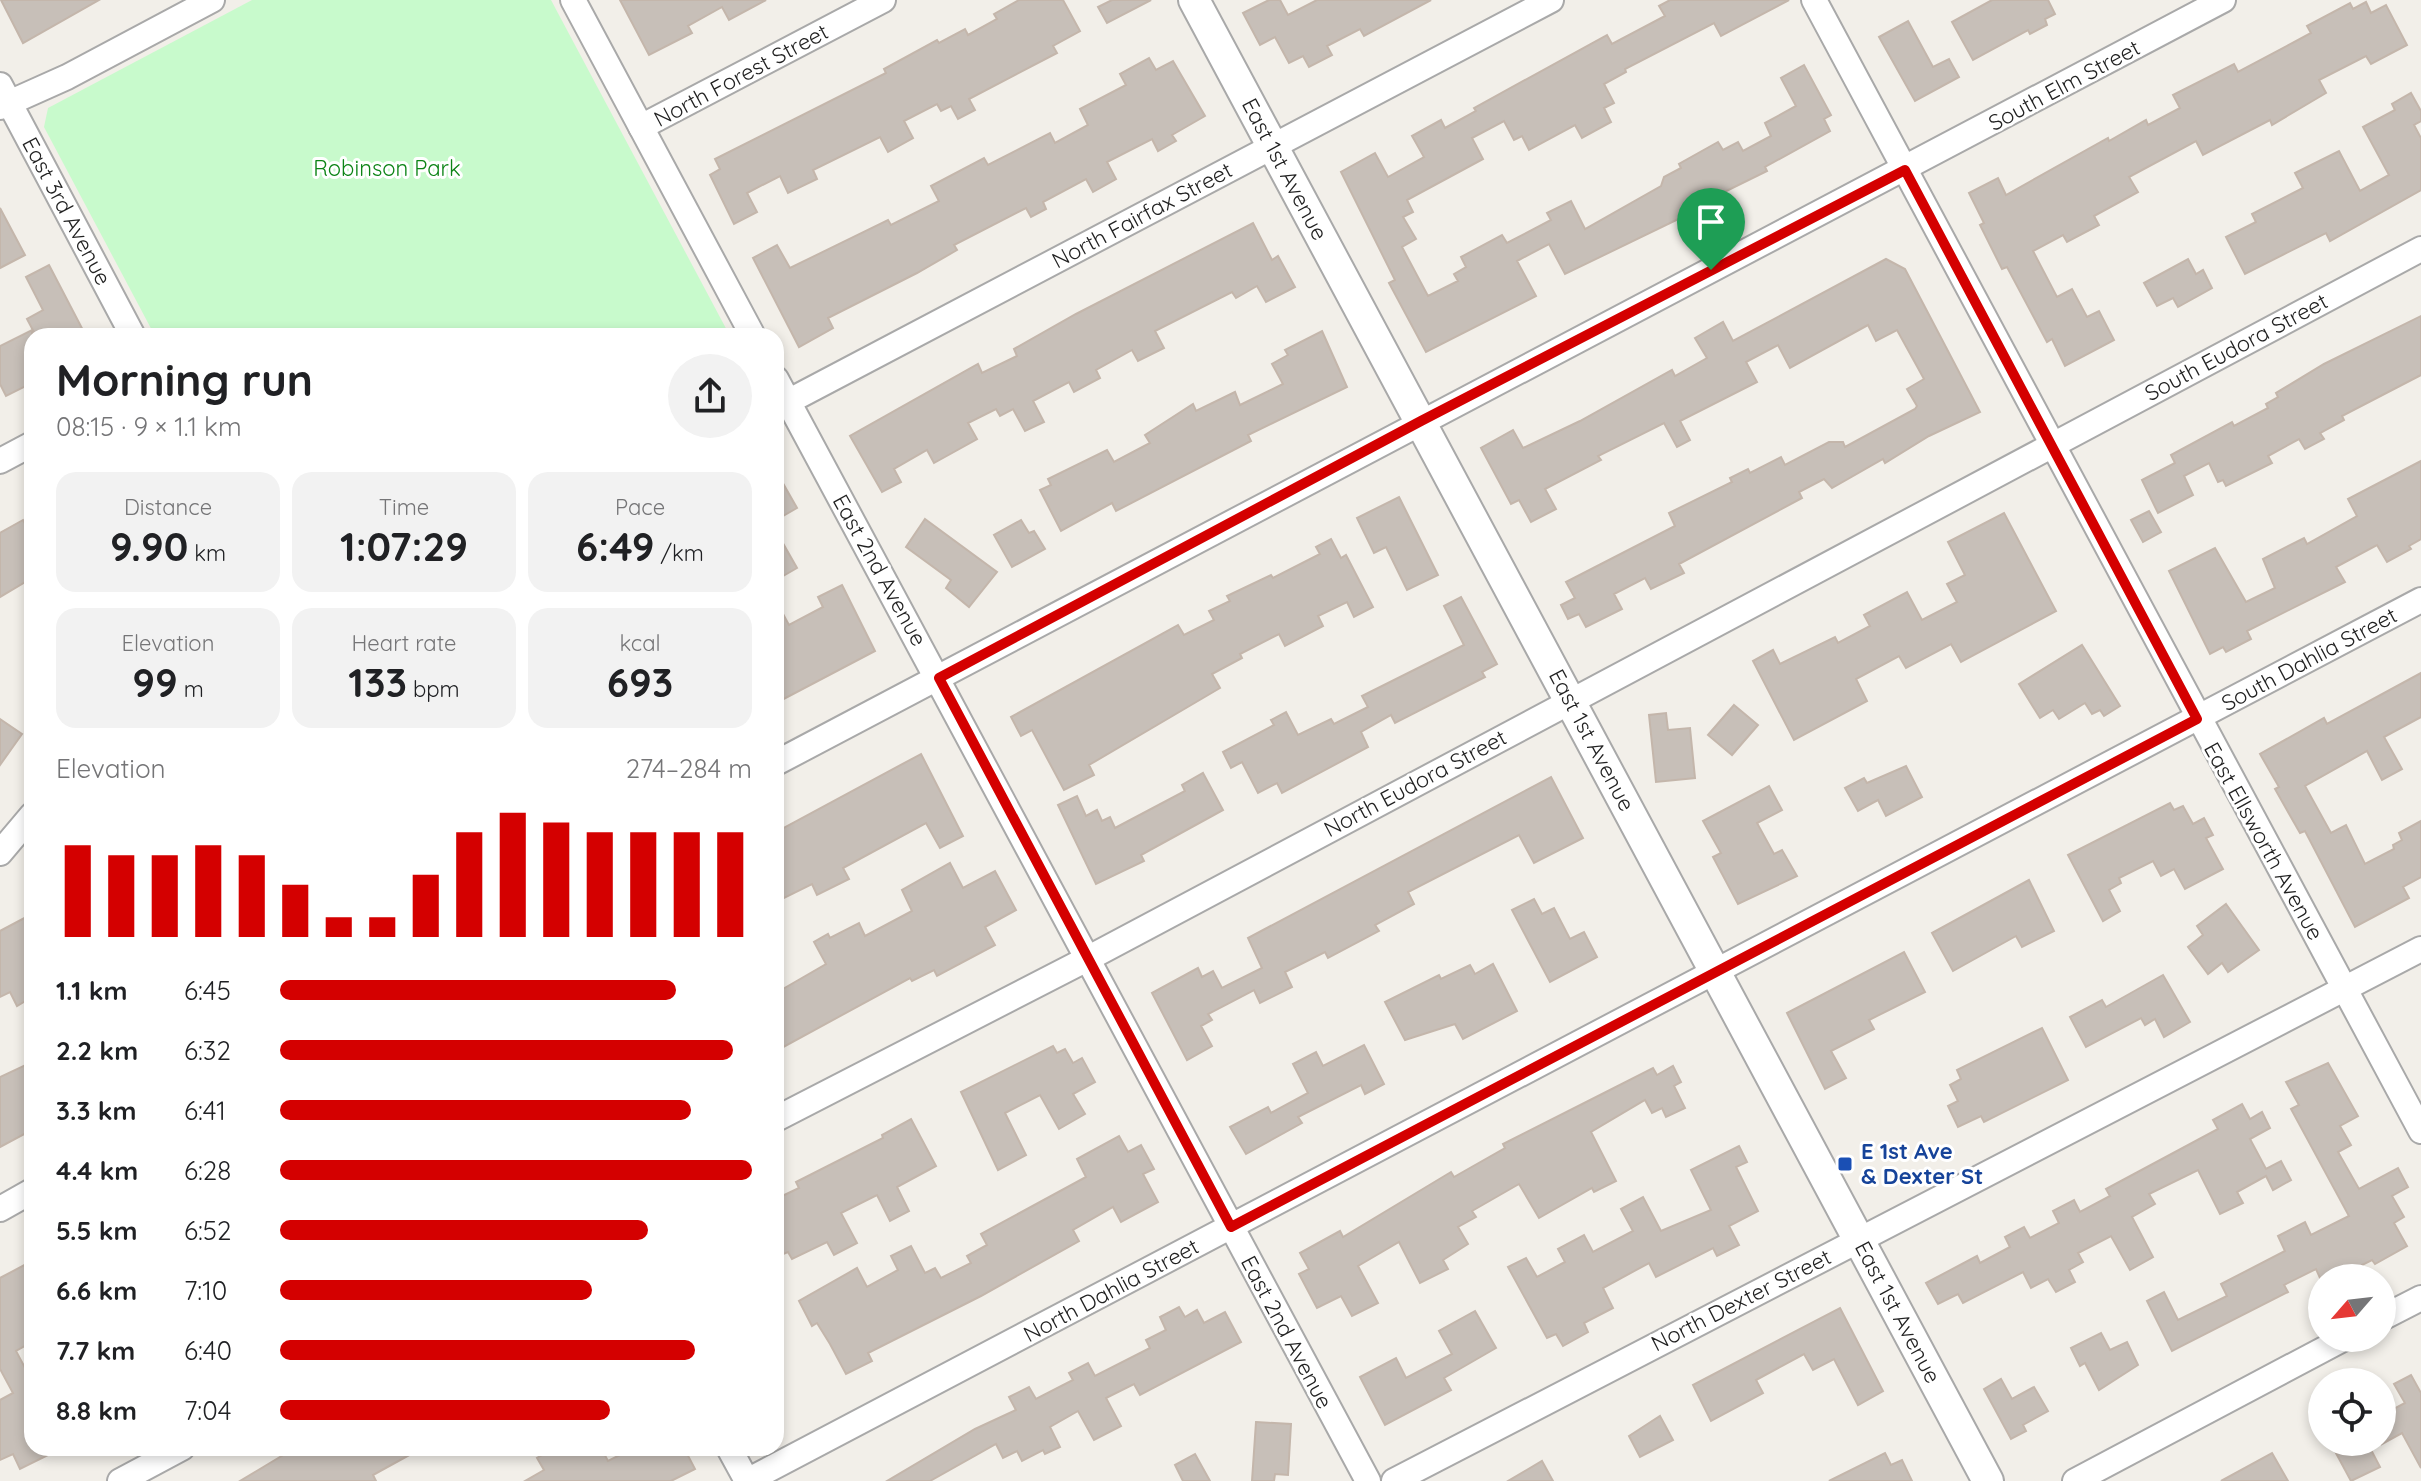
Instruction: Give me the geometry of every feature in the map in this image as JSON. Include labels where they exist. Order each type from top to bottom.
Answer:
[{"type":"street","points":[[3,98],[67,77],[212,0]]},
{"type":"street","points":[[573,0],[749,328]]},
{"type":"street","name":"North Forest Street","points":[[641,127],[883,0]]},
{"type":"street","name":"East 1st Avenue","points":[[1194,0],[1988,1481]]},
{"type":"street","name":"North Fairfax Street","points":[[784,404],[1551,0]]},
{"type":"street","name":"East Ellsworth Avenue","points":[[1814,0],[2197,719],[2421,1131]]},
{"type":"street","name":"South Elm Street","points":[[784,759],[2223,0]]},
{"type":"street","name":"East 3rd Avenue","points":[[3,98],[129,328]]},
{"type":"street","name":"South Eudora Street","points":[[2052,444],[2421,249]]},
{"type":"street","name":"East 2nd Avenue","points":[[784,408],[939,678],[1368,1481]]},
{"type":"street","name":"North Eudora Street","points":[[784,1115],[1087,959],[2052,444]]},
{"type":"street","points":[[0,461],[24,448]]},
{"type":"street","name":"South Dahlia Street","points":[[2197,719],[2421,600]]},
{"type":"street","name":"North Dahlia Street","points":[[747,1481],[2197,719]]},
{"type":"street","points":[[0,853],[24,824]]},
{"type":"street","name":"North Dexter Street","points":[[1394,1481],[2421,949]]},
{"type":"street","points":[[0,1209],[24,1196]]},
{"type":"street","points":[[2396,1311],[2421,1298]]},
{"type":"street","points":[[2075,1481],[2319,1352]]},
{"type":"street","points":[[120,1481],[167,1456]]},
{"type":"street","points":[[733,1456],[747,1481]]},
{"type":"green space","name":"Robinson Park","points":[[252,0],[551,0],[726,328],[151,328],[44,127],[48,108]]},
{"type":"building","points":[[1,0],[99,0],[23,43]]},
{"type":"building","points":[[620,0],[766,0],[729,20],[722,7],[688,26],[692,33],[649,55]]},
{"type":"building","points":[[1019,0],[1063,0],[1080,31],[1053,46],[1057,53],[969,99],[975,110],[958,119],[951,106],[941,111],[937,104],[904,121],[913,138],[888,152],[880,137],[813,170],[817,179],[788,193],[780,176],[747,193],[757,212],[734,224],[710,175],[720,169],[715,159],[886,73],[884,69],[937,40],[939,43],[965,29],[968,35],[997,19],[994,14]]},
{"type":"building","points":[[1112,0],[1151,0],[1107,23],[1098,7]]},
{"type":"building","points":[[1269,0],[1280,0],[1288,15],[1317,0],[1431,0],[1364,36],[1360,29],[1327,46],[1332,55],[1309,67],[1303,56],[1289,63],[1275,37],[1260,45],[1243,13]]},
{"type":"building","points":[[1670,0],[1789,0],[1721,36],[1714,23],[1625,69],[1626,72],[1604,84],[1614,103],[1604,108],[1611,122],[1582,138],[1575,125],[1529,150],[1522,136],[1514,140],[1504,121],[1472,138],[1483,159],[1407,200],[1413,212],[1403,217],[1416,239],[1402,247],[1428,296],[1458,281],[1454,274],[1466,267],[1461,257],[1502,235],[1507,243],[1551,220],[1547,213],[1571,201],[1585,229],[1661,186],[1664,177],[1681,168],[1679,164],[1718,142],[1723,150],[1738,142],[1743,151],[1771,136],[1765,123],[1796,106],[1781,78],[1804,65],[1831,115],[1824,119],[1830,131],[1765,167],[1767,171],[1708,200],[1710,203],[1701,208],[1565,274],[1549,244],[1517,261],[1536,296],[1426,352],[1389,283],[1395,280],[1341,172],[1375,153],[1388,177],[1424,157],[1412,136],[1441,120],[1445,128],[1476,111],[1474,108],[1607,35],[1612,44],[1665,16],[1659,6]]},
{"type":"building","points":[[1992,0],[2048,0],[2055,14],[2045,19],[2047,25],[2030,34],[2028,30],[1973,60],[1952,22]]},
{"type":"building","points":[[2366,2],[2371,13],[2386,5],[2407,45],[2371,64],[2366,56],[2319,80],[2326,93],[2272,125],[2270,120],[2203,155],[2196,141],[2129,177],[2138,192],[2094,216],[2099,225],[2067,242],[2063,235],[2033,251],[2057,297],[2072,289],[2087,317],[2099,311],[2114,340],[2065,366],[2052,339],[2047,342],[2007,267],[2002,269],[1980,225],[1984,223],[1969,193],[1998,178],[2006,195],[2108,138],[2109,141],[2146,120],[2148,125],[2180,108],[2173,95],[2234,64],[2238,72],[2311,33],[2307,26],[2350,3],[2353,9]]},
{"type":"building","points":[[1908,21],[1933,67],[1949,59],[1959,77],[1915,101],[1879,37]]},
{"type":"building","points":[[1149,58],[1156,70],[1173,61],[1205,116],[1172,135],[1176,141],[1158,151],[1152,139],[1107,162],[1116,179],[1093,192],[1086,179],[1043,202],[1046,209],[1031,217],[1026,208],[954,245],[957,250],[828,318],[833,328],[799,347],[753,258],[777,245],[790,268],[888,220],[891,225],[939,201],[931,186],[984,158],[988,165],[1050,133],[1055,143],[1088,125],[1080,109],[1126,85],[1120,74]]},
{"type":"building","points":[[2411,93],[2421,111],[2421,121],[2414,125],[2421,138],[2421,190],[2330,241],[2326,233],[2245,274],[2226,237],[2256,222],[2252,214],[2303,188],[2295,173],[2339,151],[2360,191],[2389,175],[2363,127],[2395,110],[2392,104]]},
{"type":"building","points":[[0,208],[25,255],[0,268]]},
{"type":"building","points":[[1253,223],[1272,260],[1278,256],[1295,287],[1266,302],[1257,286],[1236,298],[1232,292],[1155,331],[1164,348],[1138,361],[1132,350],[1096,370],[1100,378],[1074,392],[1069,382],[1033,401],[1044,422],[1025,431],[1013,409],[1000,416],[996,409],[968,423],[977,439],[934,463],[927,450],[894,469],[901,482],[882,492],[850,436],[978,364],[982,373],[1017,356],[1014,349],[1076,314]]},
{"type":"building","points":[[1886,259],[1905,269],[1980,412],[1929,436],[1885,463],[1883,459],[1832,488],[1824,479],[1799,492],[1802,498],[1679,564],[1684,573],[1651,589],[1645,578],[1614,594],[1622,609],[1586,627],[1579,614],[1568,619],[1561,605],[1575,598],[1566,582],[1675,526],[1669,513],[1732,482],[1730,478],[1748,469],[1750,473],[1781,457],[1785,465],[1829,442],[1843,442],[1845,447],[1915,409],[1917,406],[1907,389],[1924,379],[1897,330],[1876,341],[1868,325],[1790,368],[1778,345],[1746,362],[1757,382],[1680,421],[1690,440],[1677,447],[1664,423],[1598,456],[1601,460],[1545,489],[1556,509],[1531,522],[1519,500],[1511,504],[1481,448],[1513,430],[1523,448],[1580,421],[1672,370],[1675,376],[1707,358],[1695,338],[1723,322],[1733,341]]},
{"type":"building","points":[[2188,259],[2196,274],[2203,270],[2212,288],[2178,307],[2173,298],[2157,306],[2144,283]]},
{"type":"building","points":[[49,265],[82,328],[32,328],[27,319],[43,310],[26,277]]},
{"type":"building","points":[[2421,316],[2421,375],[2342,416],[2344,420],[2320,433],[2324,439],[2305,449],[2299,439],[2268,456],[2272,463],[2226,486],[2223,480],[2218,482],[2209,463],[2184,476],[2193,495],[2158,513],[2142,480],[2175,463],[2171,455],[2232,422],[2234,426],[2268,408],[2266,404],[2278,397],[2276,393],[2324,364]]},
{"type":"building","points":[[1322,331],[1347,387],[1248,435],[1251,441],[1116,511],[1112,503],[1061,531],[1040,490],[1051,485],[1048,479],[1107,450],[1114,462],[1150,443],[1145,435],[1193,404],[1196,411],[1235,392],[1240,405],[1283,384],[1272,364],[1288,355],[1285,350]]},
{"type":"building","points":[[24,334],[24,387],[6,396],[0,384],[0,346]]},
{"type":"building","points":[[2421,461],[2421,539],[2409,546],[2411,549],[2387,562],[2377,545],[2336,567],[2345,582],[2247,631],[2251,639],[2226,652],[2223,647],[2210,654],[2169,571],[2215,548],[2246,602],[2275,588],[2263,559],[2304,538],[2307,544],[2357,516],[2348,499]]},
{"type":"building","points":[[784,485],[797,508],[784,515]]},
{"type":"building","points":[[1399,497],[1438,575],[1407,590],[1386,547],[1374,553],[1357,518]]},
{"type":"building","points":[[2149,511],[2161,532],[2143,542],[2131,520]]},
{"type":"building","points":[[2004,513],[2056,611],[1961,662],[1951,644],[1906,668],[1899,656],[1856,679],[1867,701],[1794,740],[1753,661],[1773,650],[1780,664],[1835,637],[1838,643],[1870,626],[1864,615],[1907,592],[1922,620],[1957,602],[1947,584],[1965,575],[1948,542]]},
{"type":"building","points":[[925,519],[997,572],[969,607],[946,588],[951,580],[906,547]]},
{"type":"building","points":[[1021,520],[1029,533],[1034,531],[1045,549],[1012,567],[994,535]]},
{"type":"building","points":[[24,522],[24,583],[0,597],[0,533]]},
{"type":"building","points":[[1331,539],[1341,558],[1346,555],[1373,607],[1354,617],[1347,602],[1318,616],[1323,626],[1285,646],[1279,634],[1240,654],[1242,658],[1212,674],[1220,688],[1089,765],[1094,775],[1064,790],[1032,730],[1021,736],[1011,717],[1178,625],[1184,635],[1214,620],[1209,611],[1230,601],[1227,596],[1271,575],[1273,578],[1320,554],[1316,547]]},
{"type":"building","points":[[784,545],[797,568],[784,575]]},
{"type":"building","points":[[842,585],[875,651],[784,699],[784,616],[789,625],[823,607],[818,597]]},
{"type":"building","points":[[1461,597],[1497,664],[1482,672],[1485,677],[1395,723],[1391,715],[1361,732],[1368,747],[1282,793],[1277,783],[1258,793],[1242,762],[1231,768],[1223,752],[1274,725],[1271,720],[1286,712],[1298,735],[1331,719],[1334,724],[1368,707],[1362,696],[1464,645],[1444,606]]},
{"type":"building","points":[[2082,645],[2120,706],[2104,716],[2100,710],[2092,714],[2085,703],[2059,719],[2053,710],[2040,718],[2019,684]]},
{"type":"building","points":[[2421,673],[2421,717],[2384,737],[2402,769],[2382,780],[2367,751],[2305,786],[2331,833],[2346,825],[2365,864],[2394,849],[2393,845],[2402,840],[2399,833],[2421,821],[2421,877],[2403,887],[2409,898],[2355,927],[2305,831],[2300,833],[2275,789],[2279,787],[2260,754],[2324,718],[2327,724]]},
{"type":"building","points":[[1734,705],[1758,725],[1732,755],[1708,735]]},
{"type":"building","points":[[1666,713],[1668,730],[1690,728],[1695,778],[1656,782],[1649,715]]},
{"type":"building","points":[[0,719],[22,734],[0,765]]},
{"type":"building","points":[[921,754],[963,836],[940,848],[926,823],[843,868],[849,879],[817,895],[812,884],[784,898],[784,828]]},
{"type":"building","points":[[1906,766],[1922,797],[1886,816],[1878,800],[1858,811],[1845,788],[1864,778],[1867,783]]},
{"type":"building","points":[[1203,773],[1223,810],[1141,855],[1144,861],[1096,884],[1058,805],[1077,796],[1086,816],[1097,810],[1102,821],[1110,817],[1115,828],[1185,791],[1182,785]]},
{"type":"building","points":[[1551,777],[1583,838],[1534,863],[1519,835],[1408,892],[1414,904],[1375,925],[1379,931],[1328,958],[1325,952],[1285,972],[1292,987],[1260,1003],[1254,990],[1208,1014],[1212,1020],[1201,1026],[1212,1046],[1187,1060],[1152,993],[1198,968],[1202,977],[1213,971],[1222,988],[1262,968],[1248,938]]},
{"type":"building","points":[[1769,786],[1782,810],[1757,823],[1774,854],[1782,850],[1797,876],[1738,904],[1713,857],[1721,853],[1703,821]]},
{"type":"building","points":[[2170,803],[2174,810],[2183,806],[2193,824],[2204,818],[2213,835],[2206,838],[2223,869],[2185,889],[2174,869],[2161,876],[2153,861],[2119,878],[2121,883],[2109,890],[2120,911],[2103,921],[2068,855]]},
{"type":"building","points":[[950,863],[963,888],[995,871],[1016,910],[985,927],[995,945],[937,976],[934,970],[912,981],[910,978],[784,1047],[784,988],[826,964],[814,942],[828,934],[830,938],[859,923],[865,936],[912,911],[902,890]]},
{"type":"building","points":[[2029,880],[2054,931],[2022,947],[2016,936],[1953,971],[1932,933]]},
{"type":"building","points":[[1534,899],[1542,914],[1554,908],[1570,939],[1584,932],[1597,957],[1550,982],[1512,910]]},
{"type":"building","points":[[2226,904],[2259,950],[2228,972],[2222,963],[2208,974],[2188,947],[2203,935],[2197,926]]},
{"type":"building","points":[[24,918],[24,1002],[17,1006],[10,992],[0,997],[0,931]]},
{"type":"building","points":[[1904,952],[1925,992],[1869,1020],[1874,1029],[1831,1051],[1846,1078],[1825,1089],[1787,1013]]},
{"type":"building","points":[[1493,964],[1517,1011],[1463,1039],[1455,1024],[1405,1040],[1385,1002],[1439,975],[1441,979],[1470,965],[1475,974]]},
{"type":"building","points":[[2163,975],[2190,1022],[2164,1037],[2155,1019],[2145,1025],[2141,1018],[2086,1047],[2070,1017],[2102,1000],[2106,1007]]},
{"type":"building","points":[[2042,1028],[2068,1080],[1984,1122],[1981,1116],[1958,1127],[1948,1106],[1958,1101],[1950,1085],[1961,1079],[1957,1070]]},
{"type":"building","points":[[1364,1045],[1384,1084],[1365,1094],[1361,1085],[1298,1117],[1302,1123],[1246,1154],[1230,1127],[1268,1107],[1271,1113],[1308,1093],[1293,1064],[1316,1052],[1323,1066]]},
{"type":"building","points":[[1053,1046],[1057,1053],[1065,1049],[1073,1063],[1082,1058],[1095,1082],[1073,1094],[1085,1114],[1059,1129],[1040,1095],[1005,1113],[1026,1155],[998,1170],[961,1092]]},
{"type":"building","points":[[2328,1063],[2358,1116],[2340,1126],[2351,1145],[2338,1152],[2359,1189],[2398,1168],[2408,1187],[2392,1196],[2404,1217],[2394,1223],[2407,1246],[2375,1264],[2372,1260],[2364,1264],[2308,1264],[2308,1273],[2284,1285],[2288,1292],[2172,1351],[2147,1301],[2164,1292],[2178,1320],[2227,1296],[2221,1284],[2285,1251],[2278,1236],[2305,1222],[2311,1235],[2349,1216],[2291,1109],[2299,1105],[2286,1082]]},
{"type":"building","points":[[24,1066],[24,1134],[0,1147],[0,1077]]},
{"type":"building","points":[[1673,1066],[1681,1082],[1674,1086],[1685,1108],[1666,1117],[1662,1108],[1652,1113],[1645,1100],[1591,1132],[1616,1181],[1594,1192],[1592,1188],[1539,1218],[1519,1184],[1472,1211],[1476,1217],[1458,1227],[1468,1244],[1443,1260],[1448,1269],[1420,1283],[1399,1242],[1358,1266],[1378,1303],[1352,1316],[1341,1296],[1317,1308],[1299,1274],[1309,1269],[1300,1253],[1340,1231],[1343,1237],[1451,1172],[1454,1177],[1505,1148],[1503,1144],[1653,1068],[1657,1075]]},
{"type":"building","points":[[2242,1104],[2250,1119],[2262,1112],[2270,1128],[2250,1139],[2266,1169],[2281,1161],[2291,1180],[2273,1190],[2266,1176],[2237,1192],[2243,1203],[2220,1214],[2198,1170],[2149,1194],[2155,1204],[2132,1217],[2153,1257],[2130,1270],[2111,1236],[2078,1253],[2083,1262],[2069,1270],[2075,1282],[2056,1292],[2048,1279],[2031,1288],[2023,1272],[1963,1303],[1958,1294],[1938,1304],[1926,1283],[1977,1256],[1980,1263],[2010,1247],[2005,1237],[2024,1227],[2030,1238],[2059,1223],[2053,1211],[2074,1200],[2080,1212],[2110,1196],[2106,1189],[2218,1129],[2213,1120]]},
{"type":"building","points":[[911,1119],[936,1166],[897,1187],[909,1211],[890,1221],[877,1195],[841,1213],[857,1243],[834,1255],[827,1242],[792,1259],[788,1252],[784,1254],[784,1195],[799,1188],[796,1182],[883,1138],[882,1135]]},
{"type":"building","points":[[1119,1136],[1128,1152],[1141,1145],[1154,1169],[1143,1174],[1158,1202],[1121,1222],[1113,1207],[1073,1230],[1079,1241],[981,1296],[868,1353],[872,1361],[846,1374],[817,1323],[812,1326],[799,1301],[857,1268],[867,1287],[898,1270],[891,1256],[911,1246],[925,1273],[935,1268],[941,1278],[971,1263],[967,1256],[987,1245],[981,1234],[1086,1177],[1077,1159]]},
{"type":"building","points":[[1739,1146],[1747,1162],[1736,1167],[1758,1211],[1729,1226],[1739,1245],[1717,1256],[1713,1248],[1656,1277],[1649,1263],[1603,1288],[1613,1308],[1584,1323],[1588,1332],[1563,1346],[1556,1334],[1547,1338],[1508,1267],[1526,1258],[1537,1277],[1565,1262],[1558,1249],[1584,1235],[1593,1252],[1633,1231],[1621,1209],[1643,1197],[1661,1231],[1711,1210],[1691,1170]]},
{"type":"building","points":[[24,1265],[24,1346],[16,1351],[24,1366],[24,1456],[46,1456],[20,1469],[13,1454],[0,1460],[0,1400],[13,1393],[0,1369],[0,1278]]},
{"type":"building","points":[[1179,1307],[1185,1317],[1197,1310],[1204,1323],[1225,1312],[1241,1342],[1140,1395],[1134,1384],[1106,1398],[1121,1426],[1094,1440],[1078,1411],[1050,1427],[1060,1447],[1045,1454],[1043,1450],[1022,1461],[1017,1451],[1003,1458],[996,1444],[930,1481],[887,1481],[975,1429],[1016,1410],[1009,1397],[1029,1387],[1036,1399],[1073,1380],[1069,1373],[1088,1363],[1095,1376],[1150,1348],[1146,1340],[1166,1330],[1160,1317]]},
{"type":"building","points":[[1840,1308],[1883,1391],[1858,1405],[1834,1359],[1813,1370],[1804,1354],[1756,1380],[1763,1393],[1711,1421],[1693,1385]]},
{"type":"building","points":[[1475,1311],[1496,1348],[1444,1378],[1451,1390],[1385,1425],[1360,1377],[1396,1358],[1406,1378],[1452,1354],[1439,1331]]},
{"type":"building","points":[[2101,1333],[2110,1350],[2127,1342],[2138,1365],[2099,1390],[2085,1363],[2080,1366],[2071,1348]]},
{"type":"building","points":[[2411,1375],[2421,1393],[2421,1468],[2402,1433],[2396,1436],[2396,1408],[2405,1403],[2396,1383]]},
{"type":"building","points":[[2001,1379],[2012,1399],[2034,1387],[2048,1411],[2023,1425],[2026,1431],[2011,1439],[1984,1389]]},
{"type":"building","points":[[1660,1416],[1673,1440],[1640,1457],[1629,1436]]},
{"type":"building","points":[[1256,1422],[1291,1424],[1288,1475],[1275,1474],[1274,1481],[1252,1481]]},
{"type":"building","points":[[1885,1453],[1891,1465],[1902,1460],[1912,1481],[1829,1481]]},
{"type":"building","points":[[2272,1453],[2288,1481],[2221,1481]]},
{"type":"building","points":[[1195,1454],[1210,1481],[1183,1481],[1175,1465]]},
{"type":"building","points":[[282,1456],[407,1456],[373,1475],[376,1481],[240,1481]]},
{"type":"building","points":[[605,1456],[608,1461],[618,1456],[688,1456],[695,1469],[671,1481],[525,1481],[544,1470],[537,1458]]},
{"type":"building","points":[[2338,1456],[2374,1456],[2380,1467],[2351,1481]]},
{"type":"building","points":[[1542,1461],[1553,1481],[1508,1481]]},
{"type":"place","name":"E 1st Ave & Dexter St","points":[[1845,1164]]},
{"type":"route","points":[[1905,170],[2197,719],[1231,1227],[939,678],[1711,270],[1905,170]]}]
